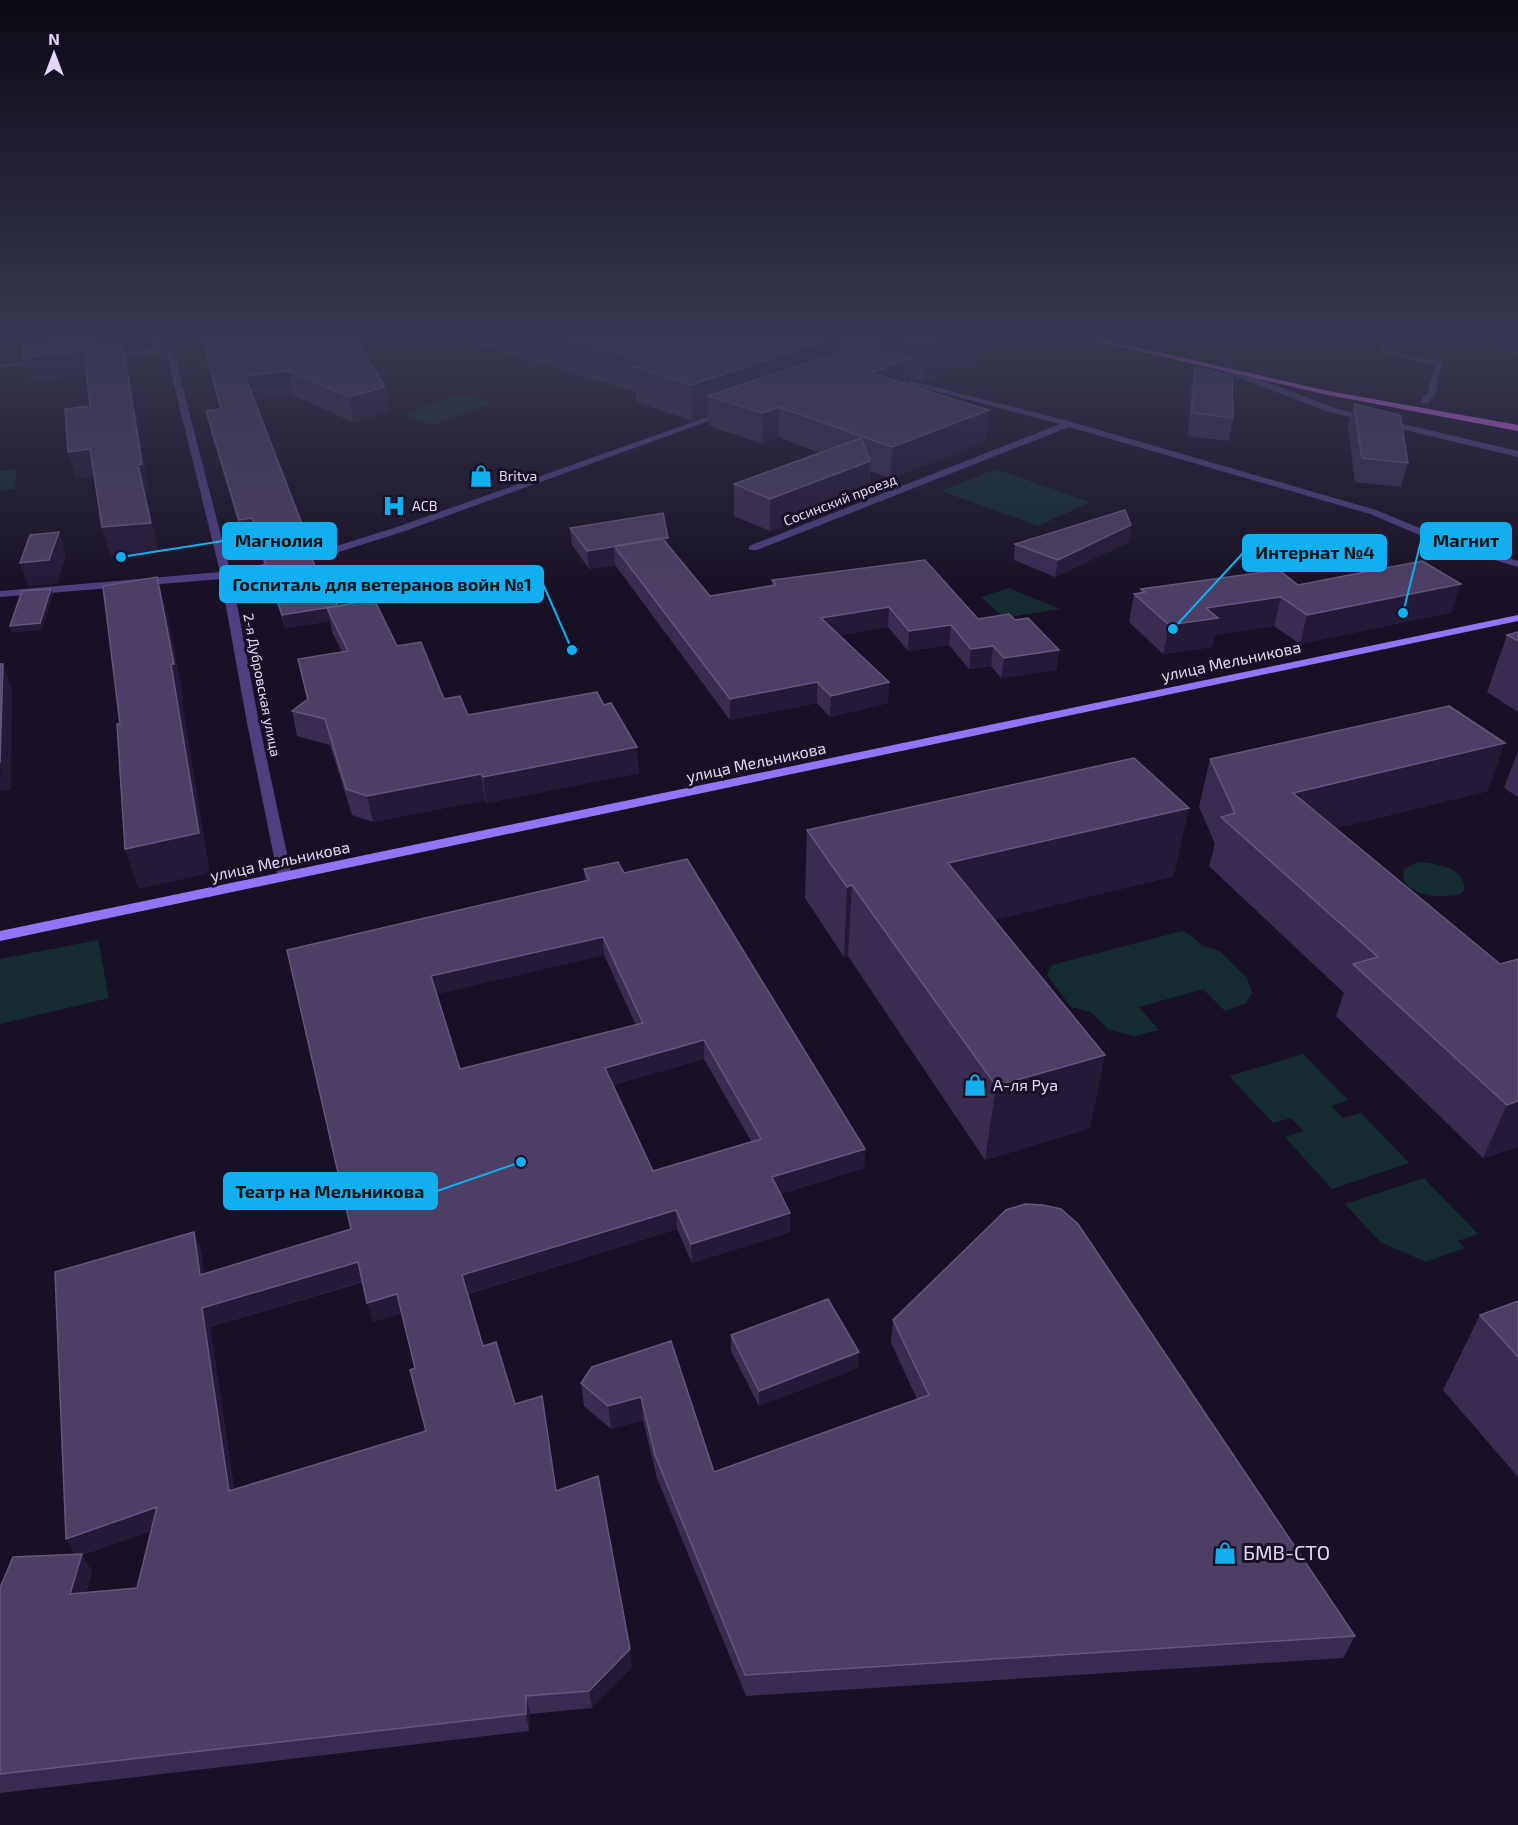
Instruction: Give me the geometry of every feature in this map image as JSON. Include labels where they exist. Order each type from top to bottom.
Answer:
[{"type":"main road","points":[[1470,419],[1518,428]]},
{"type":"street","name":"2-я Дубровская улица","points":[[187,419],[226,575],[253,723],[285,877]]},
{"type":"street","points":[[0,594],[226,575],[338,550],[711,419]]},
{"type":"street","points":[[1052,419],[1373,512],[1445,542],[1518,564]]},
{"type":"street","points":[[1371,419],[1518,454]]},
{"type":"street","name":"Сосинский проезд","points":[[753,548],[1070,424]]},
{"type":"street","name":"улица Мельникова","points":[[0,936],[1518,618]]},
{"type":"green space","points":[[415,419],[449,419],[433,425]]},
{"type":"green space","points":[[17,469],[15,489],[0,491],[0,471]]},
{"type":"green space","points":[[995,469],[1091,502],[1038,526],[941,491]]},
{"type":"green space","points":[[1009,588],[1060,609],[1004,618],[981,597]]},
{"type":"green space","points":[[1418,862],[1440,865],[1454,871],[1463,881],[1465,888],[1462,893],[1434,896],[1414,890],[1403,878],[1404,869]]},
{"type":"green space","points":[[1182,931],[1203,946],[1220,951],[1247,978],[1252,993],[1246,1003],[1225,1011],[1203,989],[1139,1007],[1159,1030],[1135,1036],[1109,1030],[1091,1012],[1071,1007],[1047,975],[1052,965]]},
{"type":"green space","points":[[98,940],[109,998],[0,1024],[0,959]]},
{"type":"green space","points":[[1303,1054],[1348,1100],[1331,1106],[1343,1118],[1361,1113],[1409,1163],[1332,1189],[1285,1137],[1303,1131],[1291,1118],[1273,1123],[1229,1076]]},
{"type":"green space","points":[[1424,1178],[1478,1234],[1458,1241],[1465,1248],[1426,1262],[1380,1242],[1345,1204]]},
{"type":"building","points":[[66,419],[135,419],[142,464],[138,465],[151,523],[102,527],[90,449],[68,452]]},
{"type":"building","points":[[208,419],[262,419],[302,524],[257,533],[252,518],[239,520]]},
{"type":"building","points":[[813,419],[965,419],[892,447]]},
{"type":"building","points":[[1356,419],[1401,419],[1408,463],[1362,458]]},
{"type":"building","points":[[861,438],[870,461],[770,499],[734,484]]},
{"type":"building","points":[[1125,510],[1131,525],[1058,560],[1015,544]]},
{"type":"building","points":[[663,513],[668,538],[587,551],[570,528]]},
{"type":"building","points":[[59,532],[49,560],[20,563],[30,535]]},
{"type":"building","points":[[662,538],[710,596],[776,585],[772,580],[925,560],[978,619],[1009,614],[1015,620],[1028,618],[1059,650],[1004,658],[993,646],[971,649],[951,625],[909,631],[889,607],[821,618],[889,682],[831,696],[817,682],[730,699],[614,546]]},
{"type":"building","points":[[309,550],[316,569],[323,568],[338,606],[282,615],[264,560]]},
{"type":"building","points":[[1422,561],[1461,584],[1307,615],[1281,597],[1206,608],[1218,618],[1169,625],[1134,594],[1145,592],[1141,589],[1279,570],[1298,585]]},
{"type":"building","points":[[157,577],[174,664],[171,664],[199,833],[125,849],[117,724],[120,724],[103,586]]},
{"type":"building","points":[[51,589],[40,623],[10,626],[22,591]]},
{"type":"building","points":[[374,599],[397,646],[421,642],[444,699],[460,696],[468,715],[597,692],[604,705],[611,703],[637,747],[483,777],[481,774],[367,796],[346,789],[325,719],[292,711],[308,699],[298,659],[348,651],[327,608]]},
{"type":"building","points":[[1518,632],[1518,641],[1507,635]]},
{"type":"building","points":[[0,664],[3,664],[0,763]]},
{"type":"building","points":[[1449,706],[1505,743],[1293,793],[1500,964],[1518,959],[1518,1101],[1507,1105],[1353,964],[1378,957],[1221,817],[1235,813],[1210,759]]},
{"type":"building","points":[[1134,758],[1189,808],[948,863],[1105,1055],[996,1086],[852,885],[847,887],[807,830]]},
{"type":"building","points":[[687,859],[865,1149],[772,1177],[790,1213],[691,1244],[676,1210],[462,1275],[483,1346],[496,1342],[515,1404],[542,1396],[556,1491],[598,1476],[630,1649],[589,1691],[526,1696],[526,1714],[0,1774],[0,1588],[13,1557],[82,1554],[70,1594],[137,1588],[157,1507],[66,1539],[55,1272],[194,1232],[200,1275],[351,1229],[287,950],[589,880],[584,869],[618,862],[624,873]],"holes":[[[603,937],[643,1023],[460,1069],[431,976]],[[704,1040],[761,1139],[653,1171],[605,1068]],[[358,1262],[367,1303],[397,1294],[415,1368],[410,1370],[426,1431],[229,1491],[202,1308]]]},
{"type":"building","points":[[1025,1204],[1061,1209],[1078,1224],[1355,1636],[745,1675],[655,1455],[641,1397],[608,1406],[581,1383],[592,1367],[671,1341],[714,1472],[929,1395],[893,1320],[1006,1210]]},
{"type":"building","points":[[828,1299],[859,1352],[759,1391],[731,1335]]},
{"type":"building","points":[[1518,1301],[1518,1357],[1480,1315]]},
{"type":"place","name":"Britva","points":[[481,476]]},
{"type":"place","name":"АСВ","points":[[394,506]]},
{"type":"place","name":"Магнолия","points":[[121,557]]},
{"type":"place","name":"Магнит","points":[[1403,613]]},
{"type":"place","name":"Интернат №4","points":[[1173,629]]},
{"type":"place","name":"Госпиталь для ветеранов войн №1","points":[[572,650]]},
{"type":"place","name":"А-ля Руа","points":[[975,1085]]},
{"type":"place","name":"Театр на Мельникова","points":[[521,1162]]},
{"type":"place","name":"БМВ-СТО","points":[[1225,1553]]}]
